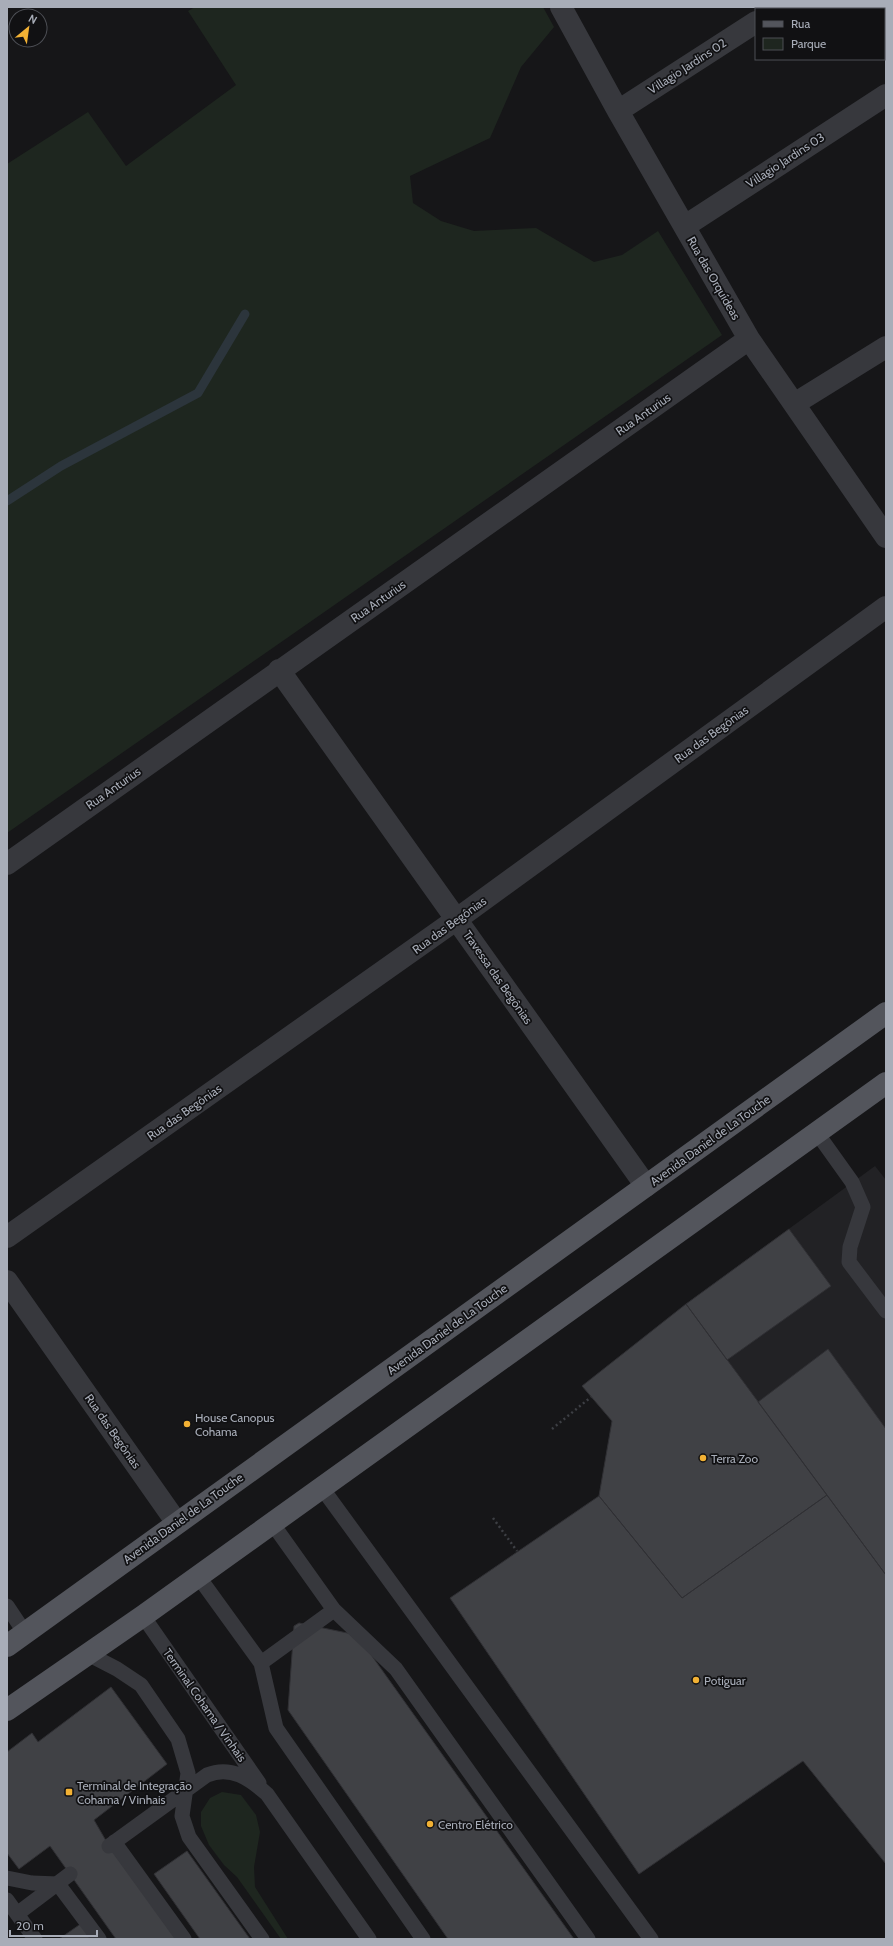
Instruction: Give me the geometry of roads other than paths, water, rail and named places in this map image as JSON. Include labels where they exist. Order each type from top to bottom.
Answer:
[{"type":"main road","name":"Avenida Daniel de La Touche","points":[[7,1646],[886,1013]]},
{"type":"main road","points":[[7,1710],[272,1524],[886,1083]]},
{"type":"street","name":"Rua das Orquídeas","points":[[561,7],[618,111],[749,339],[886,537]]},
{"type":"street","name":"Villagio Jardins 02","points":[[618,111],[755,23]]},
{"type":"street","name":"Villagio Jardins 03","points":[[685,226],[886,95]]},
{"type":"street","name":"Rua Anturius","points":[[7,864],[279,670],[749,339]]},
{"type":"street","points":[[794,404],[886,347]]},
{"type":"street","name":"Rua das Begônias","points":[[7,1237],[457,919],[886,607]]},
{"type":"street","name":"Travessa das Begônias","points":[[279,670],[646,1186]]},
{"type":"street","name":"Rua das Begônias","points":[[7,1281],[177,1523]]},
{"type":"lane","points":[[817,1133],[852,1182],[863,1206],[850,1247],[849,1262],[886,1311]]},
{"type":"lane","points":[[322,1488],[651,1939]]},
{"type":"lane","points":[[272,1524],[334,1610],[396,1669],[588,1939]]},
{"type":"lane","points":[[198,1576],[261,1663],[276,1728],[424,1939]]},
{"type":"lane","points":[[7,1606],[25,1633]]},
{"type":"lane","points":[[261,1663],[334,1610]]},
{"type":"lane","name":"Terminal Cohama / Vinhais","points":[[142,1616],[370,1939]]},
{"type":"lane","points":[[88,1654],[117,1669],[141,1685],[178,1739],[188,1773],[187,1789],[182,1816],[189,1838],[262,1939]]},
{"type":"lane","name":"Terminal Cohama / Vinhais","points":[[184,1939],[112,1844],[207,1775],[225,1771],[245,1776],[267,1794]]},
{"type":"lane","points":[[17,1914],[70,1874]]},
{"type":"lane","points":[[7,1878],[32,1884],[58,1884]]},
{"type":"lane","points":[[58,1884],[99,1939]]},
{"type":"lane","points":[[7,1900],[35,1939]]},
{"type":"waterway","points":[[7,501],[61,466],[198,393],[245,314]]},
{"type":"place","name":"House Canopus Cohama","points":[[187,1424]]},
{"type":"place","name":"Terra Zoo","points":[[703,1458]]},
{"type":"place","name":"Potiguar","points":[[696,1680]]},
{"type":"place","name":"Terminal de Integração Cohama / Vinhais","points":[[69,1792]]},
{"type":"place","name":"Centro Elétrico","points":[[430,1824]]}]
